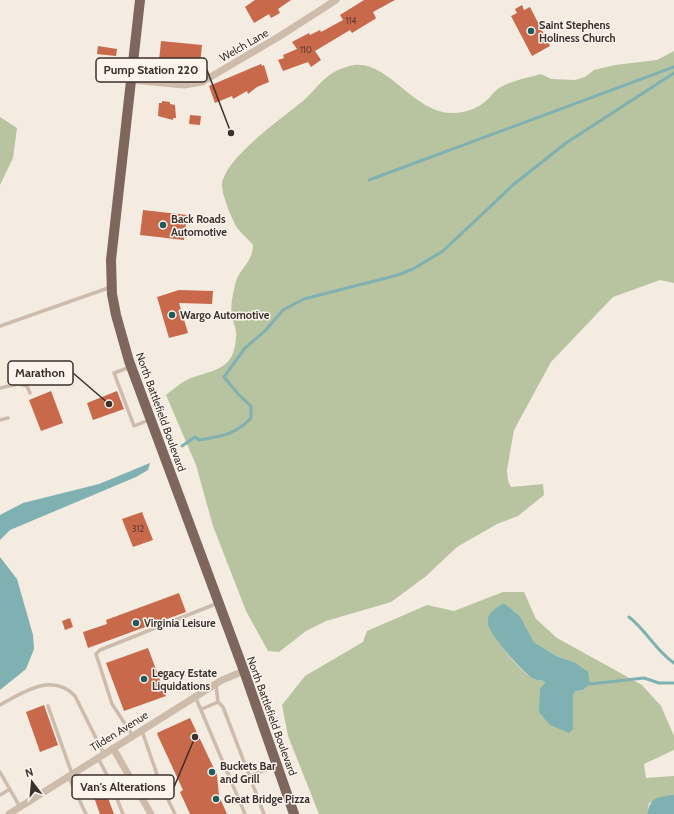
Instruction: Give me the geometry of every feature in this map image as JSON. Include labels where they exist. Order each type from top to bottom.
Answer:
[{"type":"main road","name":"North Battlefield Boulevard","points":[[140,0],[111,260],[112,287],[116,315],[131,367],[244,671],[294,814]]},
{"type":"street","name":"Welch Lane","points":[[131,80],[184,85],[202,82],[280,36],[336,0]]},
{"type":"street","name":"Tilden Avenue","points":[[9,814],[216,683],[244,671]]},
{"type":"street","points":[[113,748],[151,814]]},
{"type":"lane","points":[[0,326],[112,287]]},
{"type":"lane","points":[[131,367],[114,373],[134,426],[150,420]]},
{"type":"lane","points":[[0,388],[22,384],[28,386],[30,393]]},
{"type":"lane","points":[[0,420],[8,418]]},
{"type":"lane","points":[[133,736],[112,704],[96,654],[100,650],[218,603]]},
{"type":"lane","points":[[216,683],[218,702],[223,707],[264,814]]},
{"type":"lane","points":[[0,705],[35,687],[62,685],[69,689],[75,696],[101,756],[123,814]]},
{"type":"lane","points":[[195,696],[202,709],[245,814]]},
{"type":"lane","points":[[202,709],[218,702]]},
{"type":"lane","points":[[48,706],[70,775],[86,814]]},
{"type":"lane","points":[[142,730],[160,783],[175,814]]},
{"type":"lane","points":[[249,776],[277,765]]},
{"type":"lane","points":[[0,772],[20,807]]},
{"type":"lane","points":[[141,796],[160,783]]},
{"type":"lane","points":[[0,795],[10,789]]},
{"type":"green space","points":[[674,51],[674,283],[660,280],[613,297],[551,362],[514,430],[507,470],[508,481],[511,487],[543,484],[544,495],[518,516],[497,524],[457,547],[425,577],[391,602],[326,621],[306,631],[279,652],[268,651],[246,611],[213,526],[196,465],[166,395],[183,382],[211,372],[225,364],[231,358],[234,349],[236,334],[231,312],[235,285],[239,275],[251,257],[253,245],[236,225],[223,194],[222,184],[225,174],[233,162],[256,139],[303,101],[326,78],[336,71],[352,65],[367,66],[379,71],[427,106],[441,112],[455,113],[470,110],[479,106],[495,91],[521,79],[541,74],[551,79],[575,80],[585,77],[594,70],[615,65],[657,60]]},
{"type":"green space","points":[[0,117],[17,128],[13,158],[0,185]]},
{"type":"green space","points":[[503,592],[524,592],[536,619],[557,638],[642,685],[661,706],[674,736],[674,750],[644,764],[646,778],[674,776],[674,795],[649,803],[647,814],[319,814],[288,736],[282,705],[305,676],[363,642],[367,631],[427,605],[454,611]],"holes":[[[504,603],[520,616],[534,642],[556,656],[574,662],[583,690],[576,691],[573,695],[573,729],[543,688],[545,683],[544,681],[532,678],[513,661],[491,631],[488,624]]]},
{"type":"water","points":[[150,463],[148,470],[136,477],[10,530],[0,540],[0,515],[23,503],[99,484]]},
{"type":"water","points":[[0,557],[17,579],[33,635],[34,649],[26,669],[0,690]]},
{"type":"water","points":[[504,603],[520,616],[534,642],[556,656],[574,662],[588,672],[590,684],[583,690],[576,691],[573,695],[573,729],[569,733],[550,725],[539,712],[540,689],[545,683],[544,681],[533,679],[527,674],[507,653],[494,637],[490,629],[488,620],[490,614]]},
{"type":"water","points":[[674,795],[674,814],[647,814],[652,801]]},
{"type":"building","points":[[255,0],[291,0],[278,9],[280,13],[271,18],[269,14],[254,23],[245,7]]},
{"type":"building","points":[[364,0],[395,0],[373,12],[376,18],[375,19],[352,33],[350,30],[315,51],[321,60],[311,67],[308,62],[283,71],[278,60],[284,58],[283,55],[297,49],[292,42],[309,33],[310,35],[320,30],[321,32],[343,20],[340,15]]},
{"type":"building","name":"Saint Stephens Holiness Church","points":[[522,5],[524,10],[530,7],[550,46],[532,56],[511,16],[517,13],[515,9]]},
{"type":"building","points":[[161,41],[202,45],[199,73],[158,71]]},
{"type":"building","points":[[98,46],[117,49],[116,56],[97,54]]},
{"type":"building","points":[[261,64],[262,66],[264,65],[269,82],[257,87],[248,94],[247,91],[233,99],[232,96],[215,103],[209,86]]},
{"type":"building","points":[[162,101],[170,102],[170,104],[175,105],[176,118],[173,118],[173,120],[158,116],[159,103],[162,103]]},
{"type":"building","points":[[190,115],[201,116],[200,125],[189,124]]},
{"type":"building","name":"Back Roads Automotive","points":[[143,210],[187,215],[184,240],[140,235]]},
{"type":"building","name":"Wargo Automotive","points":[[179,290],[213,291],[212,304],[179,303],[188,333],[169,338],[157,297]]},
{"type":"building","points":[[51,391],[63,423],[41,431],[29,400]]},
{"type":"building","points":[[117,391],[124,409],[93,420],[87,403]]},
{"type":"building","points":[[142,512],[153,540],[133,547],[122,519]]},
{"type":"building","points":[[179,593],[186,612],[88,648],[83,632],[107,624],[106,620]]},
{"type":"building","points":[[70,618],[73,627],[65,630],[62,621]]},
{"type":"building","points":[[148,648],[166,696],[124,711],[106,663]]},
{"type":"building","points":[[44,705],[58,745],[40,752],[26,712]]},
{"type":"building","points":[[190,718],[217,775],[219,796],[227,814],[190,814],[180,792],[183,790],[158,736],[157,733]]},
{"type":"building","points":[[103,785],[114,814],[100,814],[91,789]]},
{"type":"waterway","points":[[369,180],[674,67]]},
{"type":"waterway","points":[[182,446],[195,437],[199,440],[227,434],[239,428],[251,418],[251,406],[239,395],[224,377],[245,348],[265,331],[283,310],[304,299],[398,275],[413,269],[443,251],[513,185],[566,143],[674,73]]},
{"type":"waterway","points":[[629,617],[641,628],[662,653],[674,663]]},
{"type":"waterway","points":[[590,684],[644,678],[659,683],[674,683]]},
{"type":"place","name":"Saint Stephens Holiness Church","points":[[531,31]]},
{"type":"place","name":"Pump Station 220","points":[[231,133]]},
{"type":"place","name":"Back Roads Automotive","points":[[163,225]]},
{"type":"place","name":"Wargo Automotive","points":[[172,315]]},
{"type":"place","name":"Marathon","points":[[109,404]]},
{"type":"place","name":"Virginia Leisure","points":[[136,623]]},
{"type":"place","name":"Legacy Estate Liquidations","points":[[144,679]]},
{"type":"place","name":"Van's Alterations","points":[[195,737]]},
{"type":"place","name":"Buckets Bar and Grill","points":[[212,772]]},
{"type":"place","name":"Great Bridge Pizza","points":[[216,799]]}]
